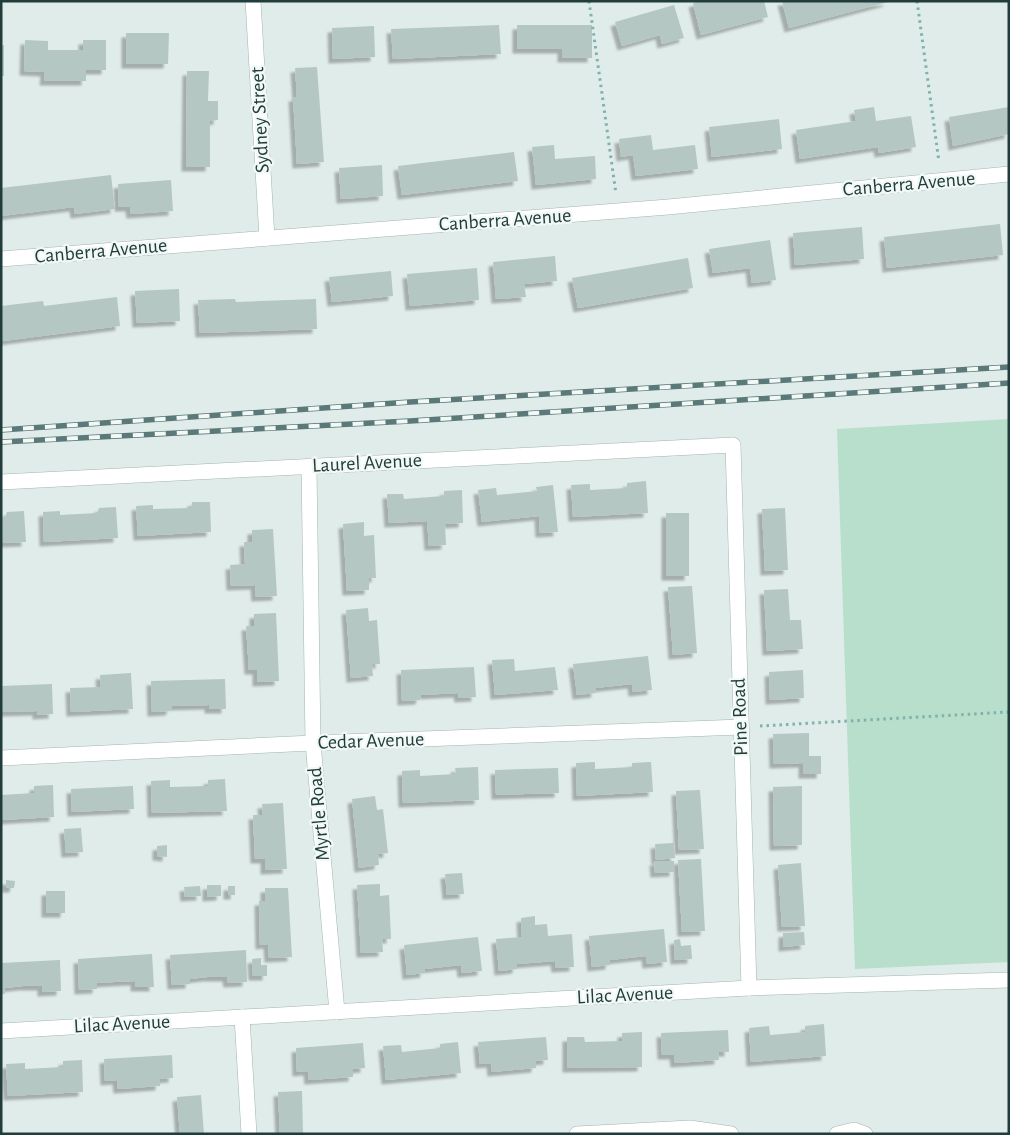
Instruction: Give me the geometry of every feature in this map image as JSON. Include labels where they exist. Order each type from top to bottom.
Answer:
[{"type":"street","name":"Sydney Street","points":[[253,1],[267,238]]},
{"type":"street","name":"Canberra Avenue","points":[[1,259],[619,211],[1009,174]]},
{"type":"street","name":"Laurel Avenue","points":[[1,482],[733,445]]},
{"type":"street","name":"Pine Road","points":[[733,445],[749,988]]},
{"type":"street","name":"Myrtle Road","points":[[309,466],[313,743],[337,1012]]},
{"type":"street","name":"Cedar Avenue","points":[[1,758],[313,743],[741,727]]},
{"type":"street","name":"Lilac Avenue","points":[[1,1031],[749,988],[1009,980]]},
{"type":"street","points":[[242,1017],[249,1134]]},
{"type":"street","points":[[577,1134],[690,1128],[731,1134]]},
{"type":"street","points":[[838,1133],[854,1130],[865,1134]]},
{"type":"path","points":[[589,1],[619,211]]},
{"type":"path","points":[[917,1],[941,181]]},
{"type":"path","points":[[741,727],[1009,712]]},
{"type":"green space","points":[[1009,419],[1009,962],[855,969],[837,429]]},
{"type":"building","points":[[700,1],[764,1],[768,17],[701,35],[693,3]]},
{"type":"building","points":[[782,1],[888,1],[888,2],[789,28]]},
{"type":"building","points":[[674,5],[684,38],[662,44],[660,35],[622,46],[615,22]]},
{"type":"building","points":[[499,25],[501,54],[393,59],[391,29]]},
{"type":"building","points":[[517,25],[592,25],[592,58],[562,58],[562,49],[517,49]]},
{"type":"building","points":[[374,26],[375,57],[333,59],[332,28]]},
{"type":"building","points":[[126,33],[169,33],[168,64],[126,64]]},
{"type":"building","points":[[25,40],[48,41],[48,50],[83,50],[83,40],[106,40],[106,70],[86,70],[86,81],[44,81],[45,72],[24,71]]},
{"type":"building","points":[[1,45],[4,45],[4,76],[1,76]]},
{"type":"building","points":[[317,67],[324,162],[297,164],[293,97],[297,97],[295,68]]},
{"type":"building","points":[[187,71],[209,71],[208,101],[218,101],[218,120],[210,121],[210,167],[186,167]]},
{"type":"building","points":[[874,107],[876,121],[911,116],[916,147],[879,153],[878,147],[800,159],[796,130],[856,121],[854,110]]},
{"type":"building","points":[[1009,107],[1009,134],[953,146],[949,117]]},
{"type":"building","points":[[779,119],[782,149],[712,157],[709,127]]},
{"type":"building","points":[[651,135],[653,150],[695,145],[698,169],[636,176],[633,155],[621,157],[619,139]]},
{"type":"building","points":[[554,145],[555,159],[595,156],[596,179],[536,185],[532,147]]},
{"type":"building","points":[[514,152],[518,181],[402,195],[398,166]]},
{"type":"building","points":[[382,165],[383,196],[341,199],[339,168]]},
{"type":"building","points":[[111,175],[115,209],[75,214],[74,207],[1,216],[1,188]]},
{"type":"building","points":[[171,180],[173,211],[131,214],[130,207],[119,207],[118,184]]},
{"type":"building","points":[[1000,224],[1003,255],[887,268],[884,237]]},
{"type":"building","points":[[862,227],[864,259],[795,265],[793,233]]},
{"type":"building","points":[[770,240],[776,280],[752,283],[750,268],[713,273],[709,249]]},
{"type":"building","points":[[555,256],[557,281],[524,284],[526,297],[496,299],[493,262]]},
{"type":"building","points":[[688,258],[693,288],[578,308],[572,278]]},
{"type":"building","points":[[477,268],[479,300],[410,306],[407,274]]},
{"type":"building","points":[[391,271],[393,296],[332,302],[329,277]]},
{"type":"building","points":[[179,289],[180,321],[137,323],[135,291]]},
{"type":"building","points":[[117,297],[120,326],[3,341],[1,306],[43,301],[44,306]]},
{"type":"building","points":[[235,299],[236,302],[316,299],[317,329],[200,333],[198,300]]},
{"type":"building","points":[[646,481],[648,513],[573,517],[571,485],[590,484],[590,490],[627,488],[627,483]]},
{"type":"building","points":[[553,485],[558,532],[540,533],[539,516],[482,522],[478,490],[496,488],[497,495],[537,491],[536,487]]},
{"type":"building","points":[[462,490],[463,523],[445,524],[446,545],[429,546],[427,521],[389,523],[387,494],[403,494],[404,499],[444,496],[444,491]]},
{"type":"building","points":[[192,502],[210,502],[211,532],[138,536],[136,506],[153,505],[153,509],[191,508]]},
{"type":"building","points":[[116,507],[118,538],[44,542],[43,512],[60,511],[60,515],[97,513],[99,508]]},
{"type":"building","points":[[785,508],[788,570],[765,571],[762,509]]},
{"type":"building","points":[[24,511],[26,542],[1,543],[1,517],[5,517],[7,512]]},
{"type":"building","points":[[666,513],[689,513],[689,576],[666,576]]},
{"type":"building","points":[[364,522],[364,536],[374,535],[376,578],[369,578],[369,590],[347,591],[343,524]]},
{"type":"building","points":[[273,529],[277,596],[256,597],[255,585],[231,586],[230,565],[245,564],[244,542],[252,542],[252,530]]},
{"type":"building","points":[[692,586],[697,653],[673,655],[668,587]]},
{"type":"building","points":[[788,589],[790,620],[801,620],[803,649],[767,651],[764,590]]},
{"type":"building","points":[[368,608],[369,621],[377,620],[380,664],[372,664],[373,676],[351,678],[346,610]]},
{"type":"building","points":[[276,613],[279,681],[257,682],[257,670],[249,670],[246,626],[254,626],[254,614]]},
{"type":"building","points":[[648,656],[652,690],[633,692],[632,684],[595,688],[596,693],[577,695],[573,664]]},
{"type":"building","points":[[514,659],[515,671],[555,667],[558,690],[495,695],[492,660]]},
{"type":"building","points":[[474,667],[476,697],[459,698],[458,693],[421,695],[420,700],[402,701],[401,670]]},
{"type":"building","points":[[803,670],[804,698],[770,700],[769,672]]},
{"type":"building","points":[[131,673],[133,709],[71,712],[70,688],[101,687],[100,675]]},
{"type":"building","points":[[225,679],[226,709],[209,709],[209,705],[172,706],[170,711],[152,712],[151,681]]},
{"type":"building","points":[[52,684],[53,714],[37,715],[37,711],[1,712],[1,686]]},
{"type":"building","points":[[809,733],[809,756],[821,756],[821,774],[803,774],[803,763],[774,764],[773,734]]},
{"type":"building","points":[[595,762],[595,769],[632,767],[632,763],[651,762],[653,792],[577,796],[576,763]]},
{"type":"building","points":[[478,767],[479,800],[403,803],[402,771],[420,770],[420,776],[456,774],[455,768]]},
{"type":"building","points":[[558,768],[559,793],[496,795],[495,770]]},
{"type":"building","points":[[225,779],[227,811],[152,813],[151,781],[170,780],[170,787],[208,786],[208,780]]},
{"type":"building","points":[[53,785],[54,817],[1,820],[1,795],[34,793],[34,786]]},
{"type":"building","points":[[133,786],[134,809],[72,812],[71,789]]},
{"type":"building","points":[[802,786],[802,845],[774,846],[773,787]]},
{"type":"building","points":[[700,790],[704,849],[679,850],[676,791]]},
{"type":"building","points":[[375,796],[377,810],[383,809],[388,853],[378,854],[379,865],[359,868],[352,799]]},
{"type":"building","points":[[283,803],[287,869],[265,870],[265,859],[255,859],[253,815],[263,815],[262,804]]},
{"type":"building","points":[[81,828],[83,852],[66,853],[64,829]]},
{"type":"building","points":[[674,843],[675,858],[656,860],[655,844]]},
{"type":"building","points":[[167,845],[167,857],[157,856],[157,846]]},
{"type":"building","points":[[701,859],[705,931],[682,932],[678,860]]},
{"type":"building","points":[[654,861],[674,861],[674,872],[655,873]]},
{"type":"building","points":[[801,863],[805,926],[782,927],[778,865]]},
{"type":"building","points":[[462,873],[464,894],[447,895],[445,874]]},
{"type":"building","points":[[6,880],[15,881],[14,888],[6,888]]},
{"type":"building","points":[[380,884],[380,896],[389,895],[391,939],[382,939],[383,952],[361,953],[357,885]]},
{"type":"building","points":[[207,885],[221,885],[221,896],[207,897]]},
{"type":"building","points":[[200,886],[201,896],[185,897],[184,887]]},
{"type":"building","points":[[228,886],[235,886],[235,895],[228,895]]},
{"type":"building","points":[[265,888],[288,888],[292,957],[269,958],[268,944],[260,945],[259,901],[265,901]]},
{"type":"building","points":[[46,891],[65,891],[65,913],[46,913]]},
{"type":"building","points":[[535,916],[535,925],[547,924],[548,936],[572,934],[574,967],[556,968],[555,961],[517,964],[517,969],[499,971],[496,939],[522,937],[521,918]]},
{"type":"building","points":[[664,929],[667,962],[647,964],[646,956],[610,960],[610,965],[592,967],[589,936]]},
{"type":"building","points":[[804,932],[805,945],[783,947],[783,933]]},
{"type":"building","points":[[478,937],[482,971],[462,973],[461,965],[424,969],[425,973],[407,975],[404,945]]},
{"type":"building","points":[[680,939],[681,946],[691,945],[692,959],[675,960],[674,940]]},
{"type":"building","points":[[246,950],[247,982],[228,983],[227,977],[207,977],[190,979],[190,984],[172,985],[170,955]]},
{"type":"building","points":[[152,954],[154,987],[135,987],[135,981],[97,983],[97,989],[79,990],[78,959]]},
{"type":"building","points":[[261,958],[261,965],[267,965],[267,976],[253,976],[252,959]]},
{"type":"building","points":[[60,960],[61,991],[42,992],[42,986],[23,986],[4,988],[5,994],[1,994],[1,963]]},
{"type":"building","points":[[824,1024],[826,1056],[751,1062],[749,1028],[769,1026],[770,1035],[805,1032],[805,1026]]},
{"type":"building","points":[[728,1030],[729,1052],[718,1052],[719,1060],[675,1063],[674,1055],[662,1055],[661,1033]]},
{"type":"building","points":[[642,1032],[642,1067],[567,1068],[567,1037],[584,1037],[585,1042],[622,1041],[622,1033]]},
{"type":"building","points":[[546,1037],[548,1060],[536,1061],[536,1068],[492,1072],[491,1063],[480,1064],[478,1042]]},
{"type":"building","points":[[458,1042],[461,1073],[386,1080],[383,1046],[401,1045],[402,1052],[440,1048],[440,1044]]},
{"type":"building","points":[[363,1043],[365,1068],[353,1069],[353,1077],[309,1080],[308,1071],[297,1072],[296,1048]]},
{"type":"building","points":[[172,1055],[173,1078],[160,1079],[160,1086],[118,1089],[117,1080],[105,1081],[104,1059]]},
{"type":"building","points":[[82,1060],[83,1092],[8,1096],[6,1064],[25,1063],[25,1069],[63,1067],[63,1061]]},
{"type":"building","points":[[302,1091],[303,1134],[280,1134],[278,1092]]},
{"type":"building","points":[[201,1095],[204,1134],[180,1134],[177,1097]]},
{"type":"railway","points":[[1,430],[410,402],[1009,367]]},
{"type":"railway","points":[[1,442],[410,421],[1009,383]]}]
